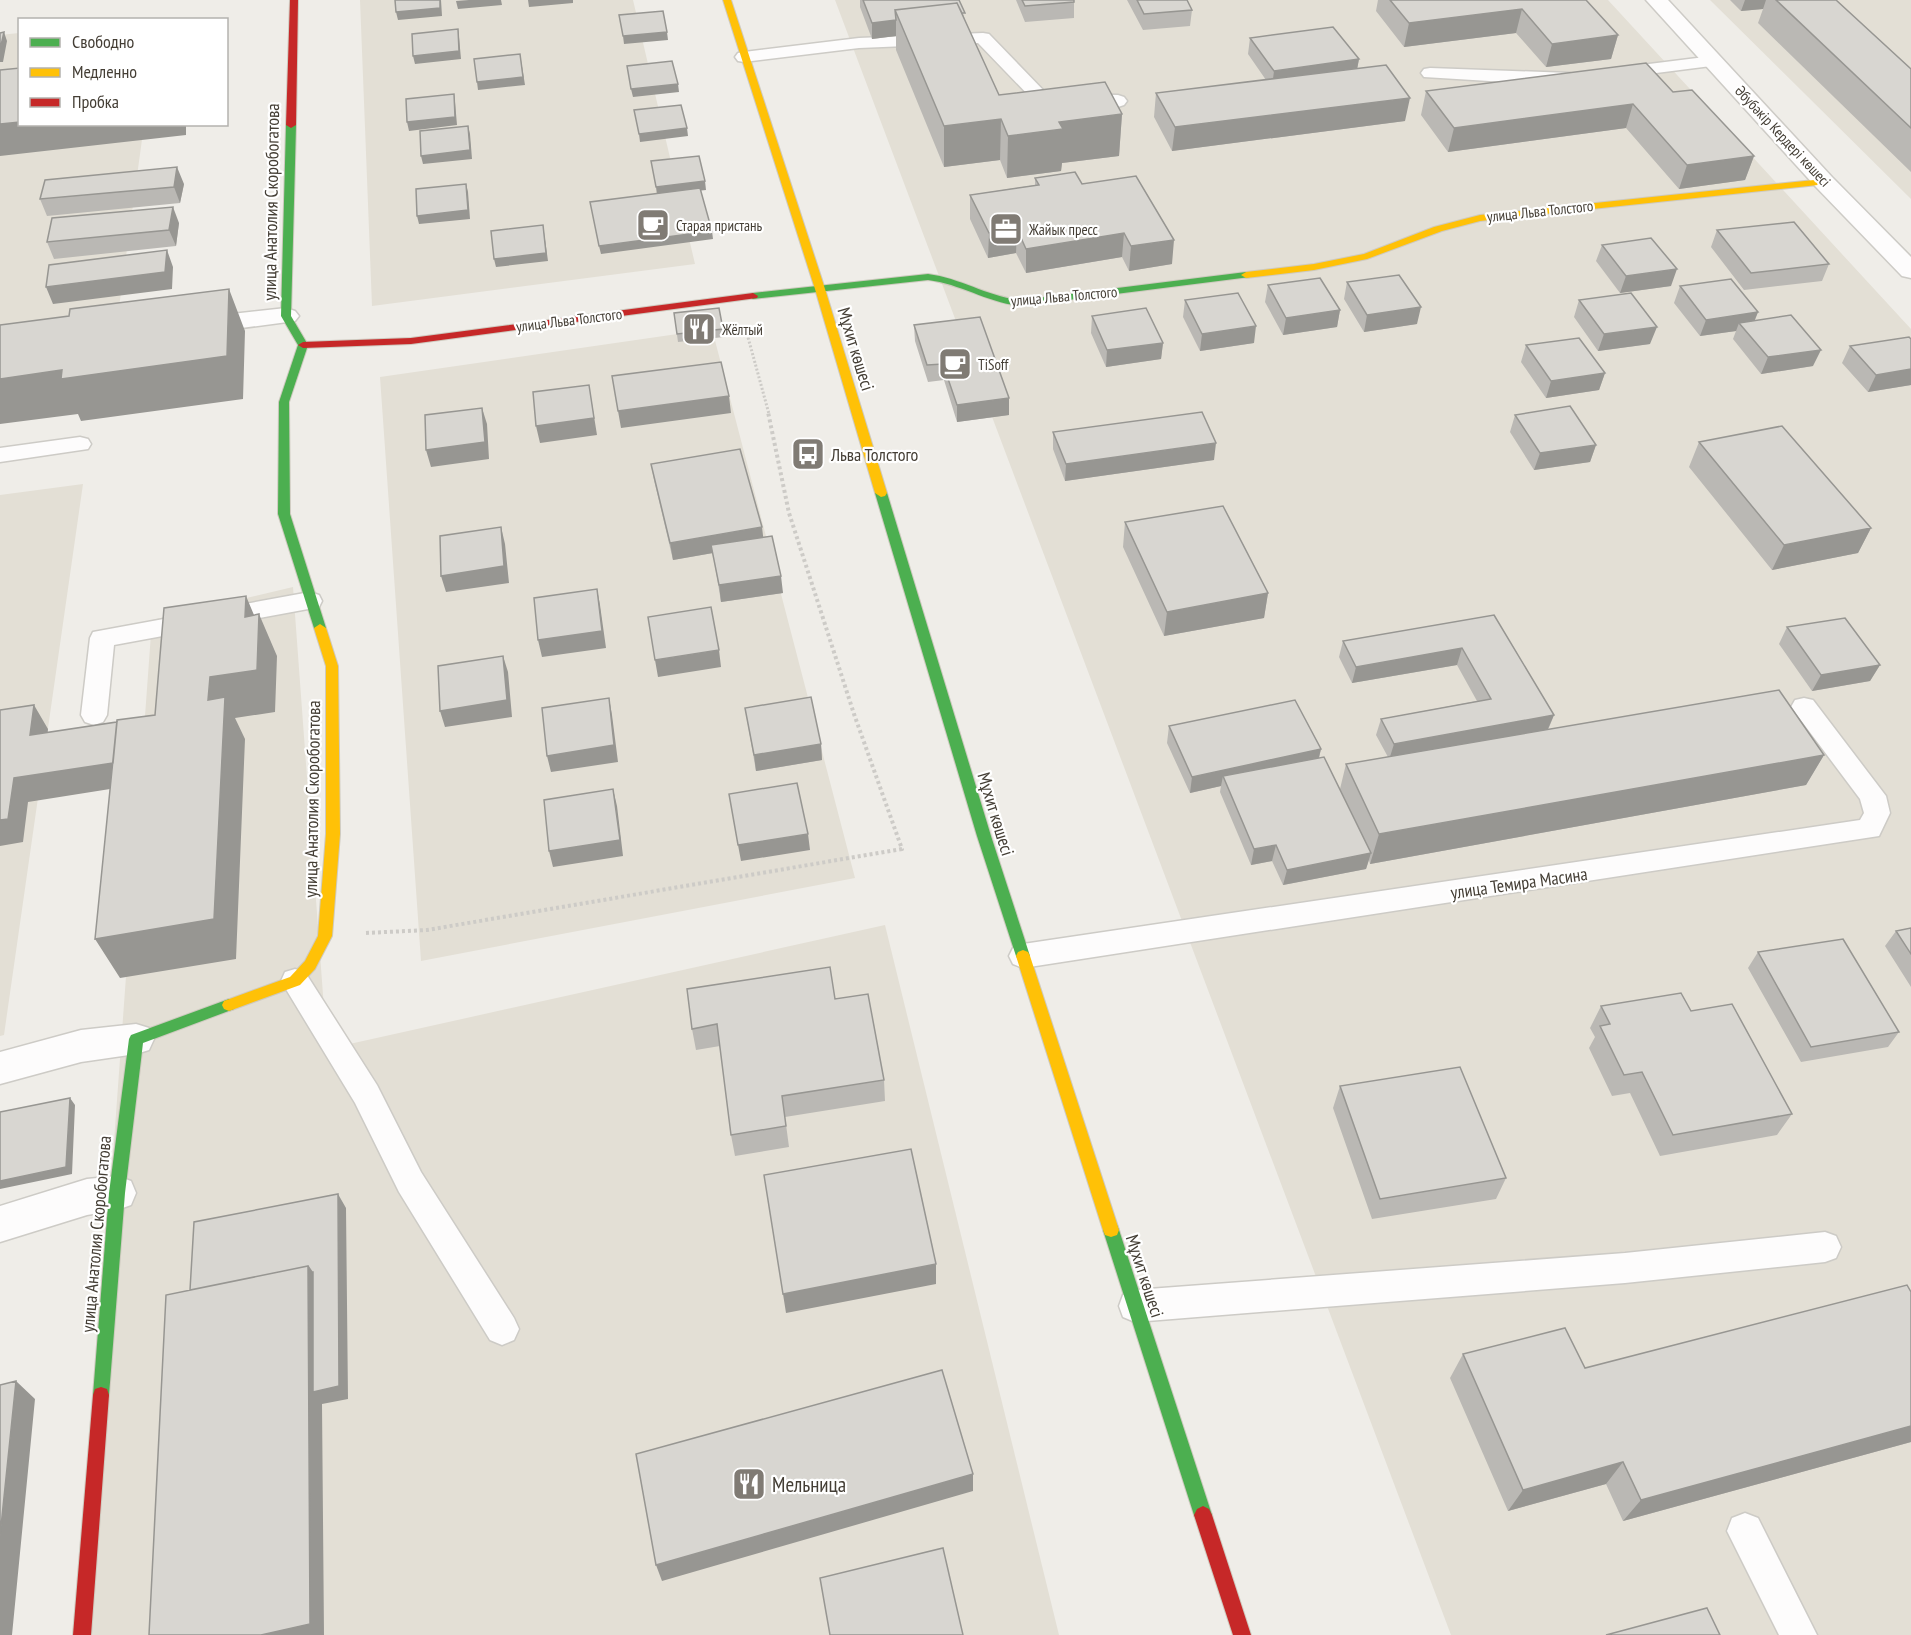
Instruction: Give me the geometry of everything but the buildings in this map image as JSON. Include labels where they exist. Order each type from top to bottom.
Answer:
[{"type":"street","name":"улица Анатолия Скоробогатова","points":[[294,0],[286,316],[303,345],[284,402],[284,514],[332,666],[333,834],[325,936],[310,965],[295,981]]},
{"type":"street","name":"Мұхит көшесі","points":[[727,0],[820,289],[976,813],[1242,1635]]},
{"type":"street","name":"Әбубәкір Кердері көшесі","points":[[1656,0],[1824,182],[1911,271]]},
{"type":"street","name":"улица Льва Толстого","points":[[303,345],[411,341],[737,298],[944,277],[958,280],[991,299],[1013,303],[1032,302],[1314,267],[1367,256],[1438,229],[1480,218],[1824,182]]},
{"type":"street","points":[[167,329],[286,316]]},
{"type":"street","points":[[0,1068],[81,1046],[136,1039],[295,981]]},
{"type":"street","name":"улица Анатолия Скоробогатова","points":[[82,1635],[117,1193],[136,1039]]},
{"type":"street","points":[[0,1224],[87,1197],[117,1193]]},
{"type":"lane","points":[[744,57],[860,43],[983,38],[1041,98],[1118,101]]},
{"type":"lane","points":[[1602,75],[1713,61]]},
{"type":"lane","points":[[1430,73],[1539,79],[1581,76]]},
{"type":"lane","points":[[0,455],[80,444]]},
{"type":"lane","points":[[94,716],[102,638],[310,601]]},
{"type":"lane","name":"улица Темира Масина","points":[[1023,957],[1869,829],[1877,813],[1873,796],[1804,707]]},
{"type":"lane","points":[[295,981],[366,1094],[410,1182],[502,1329]]},
{"type":"lane","points":[[1135,1306],[1625,1268],[1825,1247]]},
{"type":"lane","points":[[1745,1532],[1798,1635]]},
{"type":"path","points":[[325,936],[427,930],[902,849],[854,714],[789,513],[767,405],[737,298]]},
{"type":"shaded area","points":[[360,0],[633,0],[695,264],[372,306]]},
{"type":"shaded area","points":[[835,0],[1608,0],[1911,329],[1911,1635],[1451,1635]]},
{"type":"shaded area","points":[[1710,0],[1911,0],[1911,199]]},
{"type":"shaded area","points":[[18,33],[18,126],[144,126],[117,322],[0,336],[0,35]]},
{"type":"shaded area","points":[[712,329],[855,878],[421,961],[380,377]]},
{"type":"shaded area","points":[[83,484],[4,1035],[0,1036],[0,495]]},
{"type":"shaded area","points":[[293,587],[327,1049],[885,925],[1059,1635],[78,1635],[152,620]]},
{"type":"traffic: fast","points":[[291,125],[286,316],[303,345],[284,402],[284,514],[320,628]]},
{"type":"traffic: fast","points":[[753,296],[928,277],[952,281],[997,299],[1021,303],[1246,275]]},
{"type":"traffic: fast","points":[[881,493],[984,836],[1023,956]]},
{"type":"traffic: fast","points":[[101,1395],[117,1193],[136,1039],[229,1005]]},
{"type":"traffic: fast","points":[[1111,1230],[1203,1515]]},
{"type":"traffic: slow","points":[[727,0],[820,289],[881,493]]},
{"type":"traffic: slow","points":[[1246,275],[1314,267],[1367,256],[1438,229],[1480,218],[1824,182]]},
{"type":"traffic: slow","points":[[229,1005],[295,981],[310,965],[325,936],[333,834],[332,666],[320,628]]},
{"type":"traffic: slow","points":[[1023,956],[1111,1230]]},
{"type":"traffic: jam","points":[[291,125],[294,0]]},
{"type":"traffic: jam","points":[[303,345],[411,341],[753,296]]},
{"type":"traffic: jam","points":[[82,1635],[101,1395]]},
{"type":"traffic: jam","points":[[1203,1515],[1242,1635]]},
{"type":"place","name":"Старая пристань","points":[[653,225]]},
{"type":"place","name":"Жайык пресс","points":[[1006,229]]},
{"type":"place","name":"Жёлтый","points":[[699,329]]},
{"type":"place","name":"TiSoff","points":[[955,364]]},
{"type":"place","name":"Льва Толстого","points":[[808,454]]},
{"type":"place","name":"Мельница","points":[[749,1484]]}]
